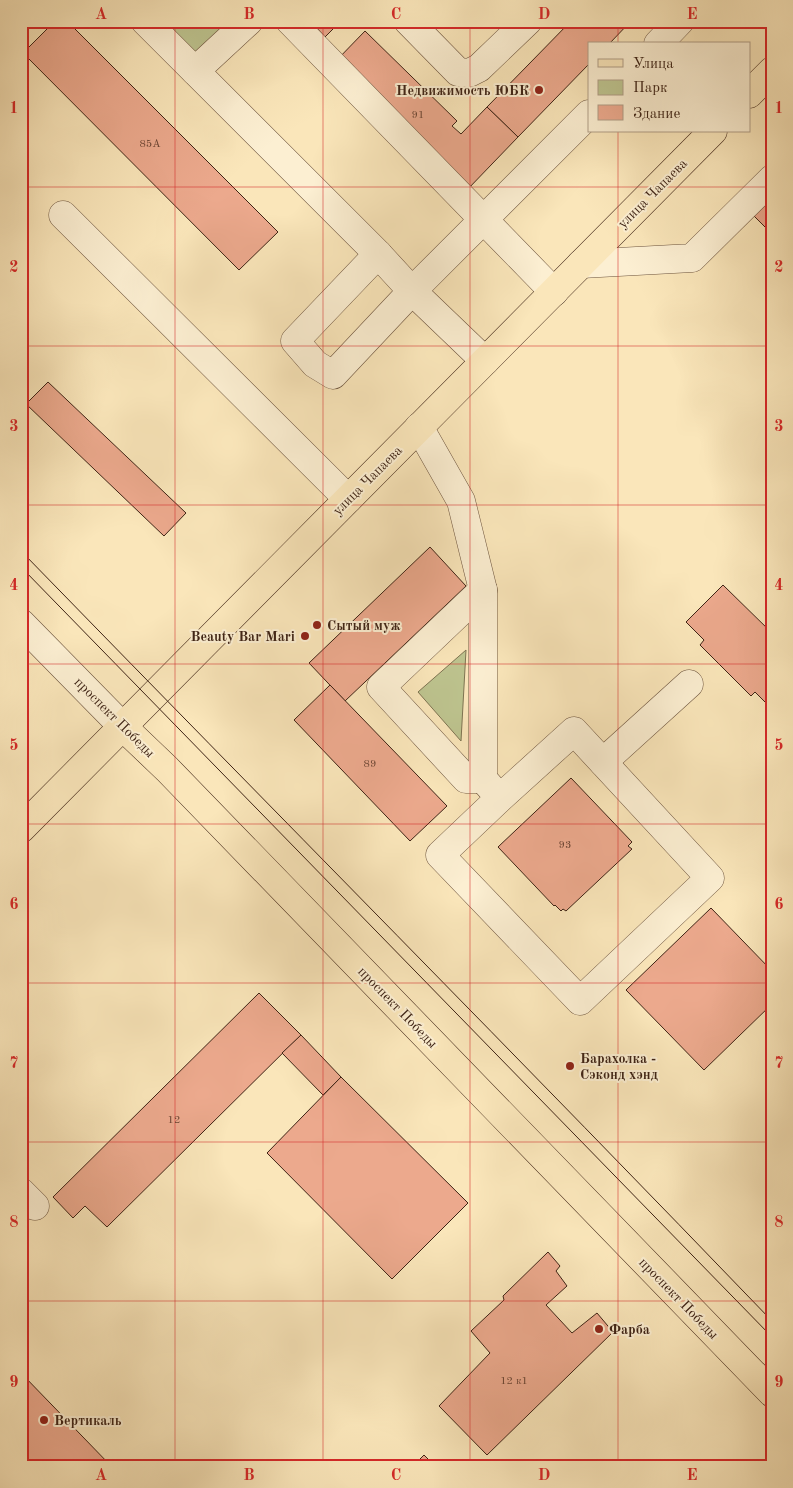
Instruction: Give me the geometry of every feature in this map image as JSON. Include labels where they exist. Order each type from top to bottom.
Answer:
[{"type":"main road","points":[[750,93],[772,71]]},
{"type":"main road","name":"улица Чапаева","points":[[21,830],[711,132]]},
{"type":"main road","name":"проспект Победы","points":[[123,726],[167,768],[772,1393]]},
{"type":"street","points":[[145,21],[378,254],[412,291],[485,361]]},
{"type":"street","points":[[195,71],[249,21]]},
{"type":"street","points":[[290,21],[554,292]]},
{"type":"street","points":[[408,21],[458,72],[469,73],[479,68],[528,21]]},
{"type":"street","points":[[660,42],[680,21]]},
{"type":"street","points":[[378,254],[295,342],[315,364],[333,375],[412,291],[588,115]]},
{"type":"street","points":[[581,264],[692,258],[772,179]]},
{"type":"street","points":[[63,215],[348,499]]},
{"type":"street","points":[[420,428],[462,501],[483,590],[492,788]]},
{"type":"street","points":[[483,590],[381,687],[466,778],[492,788]]},
{"type":"street","name":"проспект Победы","points":[[21,623],[123,726]]},
{"type":"street","points":[[603,762],[688,684]]},
{"type":"street","points":[[574,731],[710,878],[580,1001],[440,855],[492,788],[574,731]]},
{"type":"green space","points":[[161,21],[229,21],[195,55]]},
{"type":"green space","points":[[466,650],[461,741],[418,692]]},
{"type":"building","points":[[55,21],[67,21],[278,232],[239,270],[23,53]]},
{"type":"building","points":[[310,21],[341,21],[325,37]]},
{"type":"building","points":[[571,21],[631,21],[611,42],[588,42],[588,65],[518,137],[487,107]]},
{"type":"building","points":[[365,31],[457,121],[452,126],[461,134],[487,107],[518,137],[466,191],[334,63]]},
{"type":"building","points":[[772,183],[772,234],[746,208]]},
{"type":"building","points":[[48,382],[186,513],[164,536],[26,404]]},
{"type":"building","points":[[430,547],[466,586],[345,701],[309,663]]},
{"type":"building","points":[[723,585],[772,633],[772,709],[755,692],[751,696],[700,645],[704,640],[686,622]]},
{"type":"building","points":[[330,685],[447,806],[410,841],[294,720]]},
{"type":"building","points":[[772,709],[772,723],[765,716]]},
{"type":"building","points":[[571,778],[632,842],[628,846],[632,849],[566,911],[563,909],[561,911],[498,847]]},
{"type":"building","points":[[711,908],[772,971],[772,1004],[704,1070],[626,990]]},
{"type":"building","points":[[259,993],[301,1035],[107,1227],[85,1206],[73,1218],[53,1197]]},
{"type":"building","points":[[301,1035],[341,1077],[323,1095],[282,1053]]},
{"type":"building","points":[[341,1077],[468,1203],[392,1279],[267,1153]]},
{"type":"building","points":[[548,1252],[560,1266],[556,1271],[567,1286],[546,1305],[572,1333],[597,1313],[613,1332],[487,1455],[439,1406],[490,1353],[471,1331],[504,1300],[503,1296]]},
{"type":"building","name":"Вертикаль","points":[[21,1373],[112,1467],[21,1467]]},
{"type":"building","points":[[424,1455],[436,1467],[412,1467]]},
{"type":"tram line","points":[[21,551],[772,1321]]},
{"type":"tram line","points":[[21,567],[772,1337]]},
{"type":"place","name":"Недвижимость ЮБК","points":[[539,90]]},
{"type":"place","name":"Сытый муж","points":[[317,625]]},
{"type":"place","name":"Beauty Bar Mari","points":[[305,636]]},
{"type":"place","name":"Барахолка - Сэконд хэнд","points":[[570,1066]]},
{"type":"place","name":"Фарба","points":[[599,1329]]},
{"type":"place","name":"Вертикаль","points":[[44,1420]]}]
